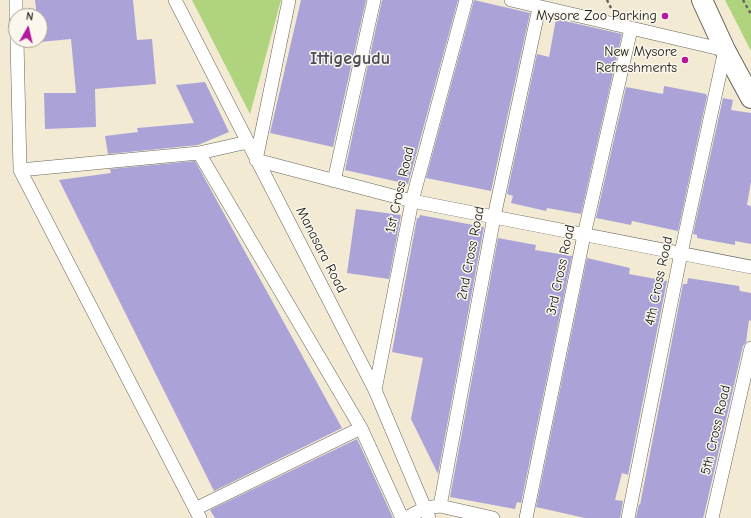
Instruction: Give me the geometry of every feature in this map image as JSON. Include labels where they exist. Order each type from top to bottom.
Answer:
[{"type":"main road","points":[[702,0],[725,50],[751,98]]},
{"type":"street","name":"Manasara Road","points":[[175,0],[375,390],[427,513]]},
{"type":"street","points":[[289,0],[256,160],[412,201],[584,236],[751,267]]},
{"type":"street","points":[[334,181],[374,0]]},
{"type":"street","name":"1st Cross Road","points":[[375,390],[412,201],[466,0]]},
{"type":"street","points":[[511,0],[539,8],[725,50]]},
{"type":"street","name":"2nd Cross Road","points":[[440,506],[494,217],[539,8]]},
{"type":"street","name":"3rd Cross Road","points":[[526,518],[584,236],[631,29]]},
{"type":"street","points":[[17,48],[20,170],[197,513],[360,428]]},
{"type":"street","name":"4th Cross Road","points":[[628,518],[681,254],[725,50]]},
{"type":"street","points":[[20,170],[199,153],[248,142]]},
{"type":"street","points":[[199,153],[360,428],[402,518]]},
{"type":"street","name":"5th Cross Road","points":[[712,518],[751,348]]},
{"type":"street","points":[[406,518],[427,513],[440,506],[493,518]]},
{"type":"path","points":[[743,0],[751,14]]},
{"type":"green space","points":[[192,0],[281,0],[250,114]]},
{"type":"green space","points":[[725,0],[751,0],[751,51]]},
{"type":"building","points":[[35,0],[133,0],[137,40],[152,39],[156,84],[95,89],[96,127],[45,129],[44,93],[76,93],[71,39],[48,41],[48,8],[36,8]]},
{"type":"building","points":[[301,0],[366,0],[333,147],[270,133]]},
{"type":"building","points":[[382,0],[458,0],[408,184],[345,170]]},
{"type":"building","points":[[474,0],[530,13],[491,191],[426,178]]},
{"type":"building","points":[[556,19],[622,34],[581,214],[547,208],[546,211],[511,203],[513,196],[507,194],[537,54],[549,57]]},
{"type":"building","points":[[205,82],[229,132],[198,145],[108,154],[105,136],[138,132],[137,128],[194,123],[176,85]]},
{"type":"building","points":[[664,86],[706,94],[707,96],[678,231],[632,221],[631,225],[596,218],[626,87],[663,94]]},
{"type":"building","points":[[723,98],[733,100],[731,110],[751,113],[751,181],[747,205],[751,206],[751,244],[735,241],[735,245],[697,238],[697,235],[693,234]]},
{"type":"building","points":[[195,161],[342,428],[214,491],[59,180],[111,173],[110,169]]},
{"type":"building","points":[[356,209],[401,215],[389,279],[347,273]]},
{"type":"building","points":[[420,215],[484,227],[438,474],[411,419],[423,358],[392,352],[417,218],[419,218]]},
{"type":"building","points":[[498,238],[536,245],[535,250],[572,256],[521,503],[517,502],[515,509],[450,497]]},
{"type":"building","points":[[587,258],[630,268],[629,274],[667,281],[628,475],[622,473],[615,500],[623,501],[620,518],[585,518],[536,507]]},
{"type":"building","points":[[688,278],[739,286],[740,291],[751,293],[751,321],[749,320],[746,342],[743,346],[703,518],[636,518],[639,504],[640,505],[683,284],[687,284]]},
{"type":"building","points":[[357,439],[393,518],[215,518],[210,510]]},
{"type":"place","name":"Mysore Zoo Parking","points":[[665,16]]},
{"type":"place","name":"New Mysore Refreshments","points":[[685,60]]},
{"type":"district","name":"Ittigegudu","points":[[350,59]]}]
